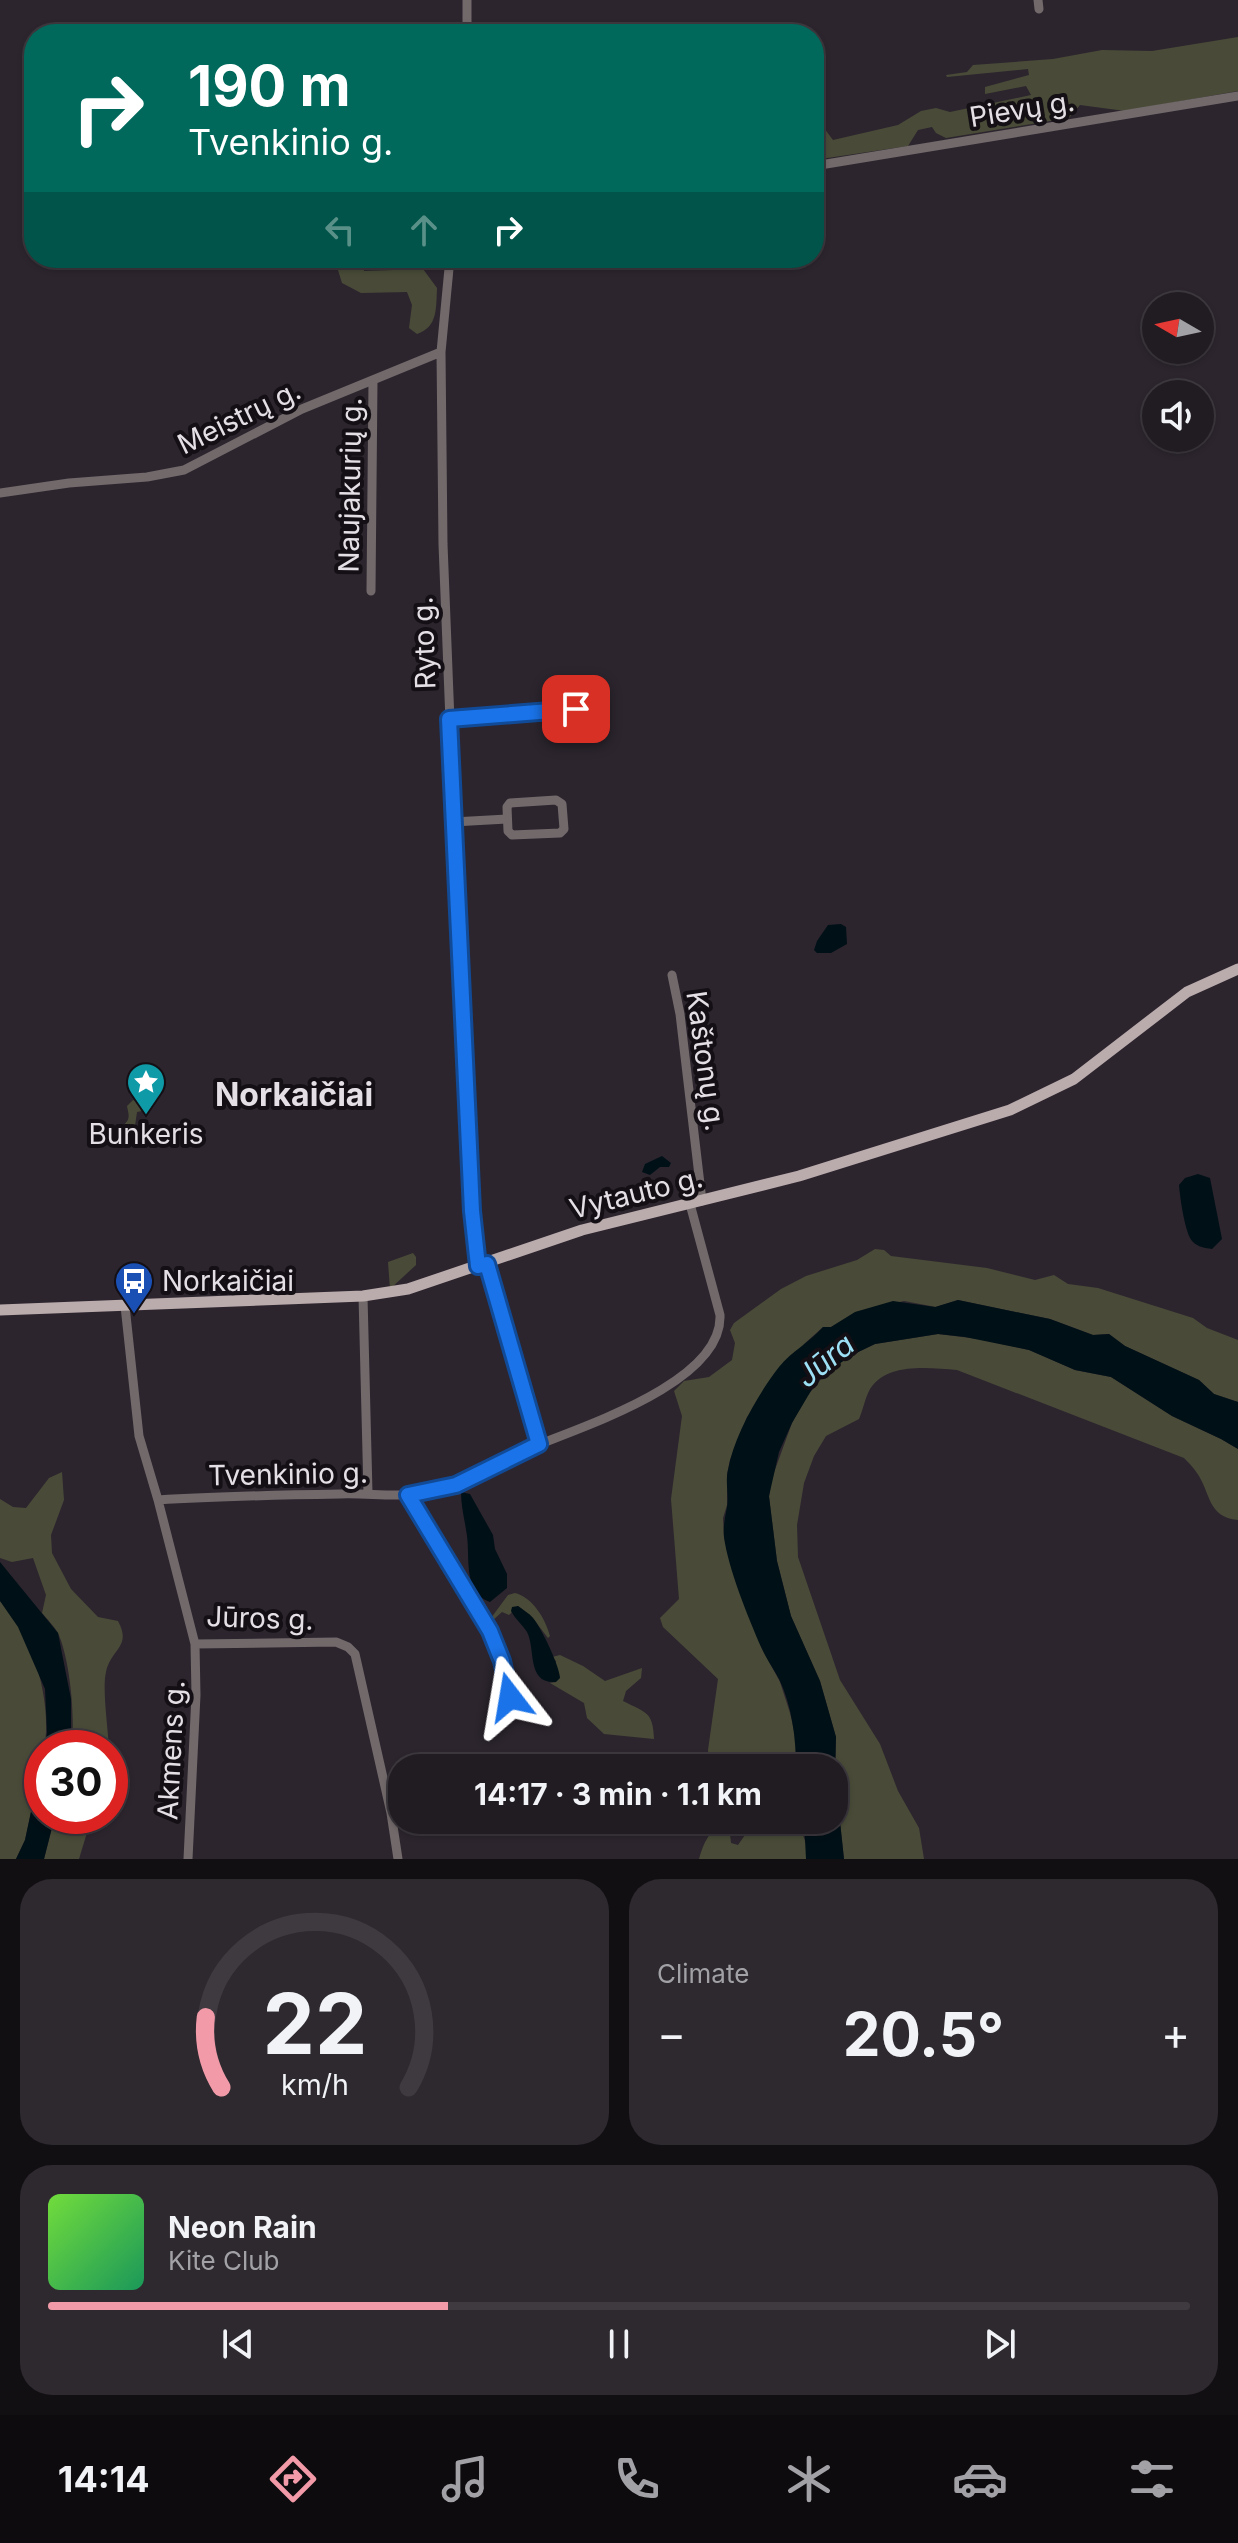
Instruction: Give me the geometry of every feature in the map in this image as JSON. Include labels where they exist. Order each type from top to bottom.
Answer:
[{"type":"main road","name":"Vytauto g.","points":[[0,1310],[363,1296],[408,1289],[582,1230],[844,1163],[1027,1103],[1092,1067],[1187,992],[1238,969]]},
{"type":"street","points":[[467,0],[467,24]]},
{"type":"street","name":"Pievų g.","points":[[824,164],[1238,96]]},
{"type":"street","name":"Ryto g.","points":[[449,268],[441,352],[443,544],[472,1211],[482,1265],[539,1444]]},
{"type":"street","name":"Meistrų g.","points":[[0,493],[184,470],[302,409],[441,352]]},
{"type":"street","name":"Naujakurių g.","points":[[371,591],[373,381]]},
{"type":"street","points":[[449,719],[576,709]]},
{"type":"street","points":[[556,800],[562,804],[564,829],[560,833],[512,835],[508,831],[507,819],[510,803],[556,800]]},
{"type":"street","points":[[453,822],[507,819]]},
{"type":"street","name":"Kaštonų g.","points":[[672,975],[692,1107],[696,1203]]},
{"type":"street","name":"Tvenkinio g.","points":[[158,1500],[368,1493],[408,1495],[456,1485],[539,1444],[646,1399],[698,1362],[716,1342],[720,1330],[720,1315],[696,1203]]},
{"type":"street","points":[[363,1296],[368,1493]]},
{"type":"street","name":"Jūros g.","points":[[125,1306],[137,1425],[195,1644],[336,1642],[355,1654],[389,1800],[398,1859]]},
{"type":"street","points":[[408,1495],[490,1631],[502,1661],[510,1697],[509,1710],[502,1723]]},
{"type":"street","name":"Akmens g.","points":[[188,1859],[196,1695],[195,1644]]},
{"type":"green space","points":[[1238,37],[1238,91],[1125,111],[1080,105],[1069,118],[946,138],[932,127],[918,130],[908,146],[824,159],[824,128],[833,140],[898,125],[921,111],[936,108],[950,112],[1031,95],[1026,86],[985,94],[985,87],[1029,75],[1028,69],[946,75],[967,72],[973,65],[1053,59],[1102,50],[1152,51]]},
{"type":"green space","points":[[423,269],[437,288],[432,322],[417,334],[409,328],[412,305],[407,292],[361,293],[342,283],[338,270]]},
{"type":"green space","points":[[133,1100],[146,1106],[147,1110],[137,1112],[135,1126],[125,1132],[121,1127],[128,1120],[127,1106]]},
{"type":"green space","points":[[875,1249],[884,1250],[891,1256],[987,1268],[1035,1280],[1054,1275],[1068,1284],[1098,1288],[1193,1318],[1207,1328],[1238,1340],[1238,1402],[1214,1394],[1199,1380],[1125,1346],[1109,1334],[1093,1335],[1050,1319],[958,1300],[936,1307],[904,1301],[856,1312],[831,1327],[823,1327],[800,1351],[793,1354],[747,1417],[730,1460],[727,1505],[723,1518],[724,1538],[748,1611],[762,1648],[780,1682],[790,1713],[796,1754],[708,1754],[718,1679],[663,1627],[660,1618],[679,1599],[671,1499],[682,1416],[674,1391],[684,1381],[709,1377],[732,1360],[735,1343],[730,1330],[734,1323],[781,1289],[806,1276],[857,1260]]},
{"type":"green space","points":[[413,1253],[416,1265],[390,1289],[388,1262]]},
{"type":"green space","points":[[938,1334],[1029,1350],[1075,1370],[1111,1377],[1172,1416],[1238,1449],[1238,1520],[1228,1518],[1215,1509],[1202,1481],[1184,1458],[957,1370],[934,1368],[887,1374],[870,1389],[859,1419],[826,1436],[804,1483],[797,1525],[798,1557],[840,1680],[880,1744],[898,1791],[919,1828],[924,1859],[844,1859],[841,1834],[848,1834],[848,1754],[836,1754],[836,1737],[820,1681],[791,1616],[777,1561],[769,1497],[772,1478],[803,1401],[827,1372],[875,1344]]},
{"type":"green space","points":[[62,1472],[64,1500],[51,1535],[52,1553],[71,1589],[98,1617],[118,1621],[122,1630],[122,1642],[106,1672],[108,1730],[72,1730],[66,1658],[58,1633],[42,1613],[46,1595],[33,1558],[12,1562],[0,1558],[0,1499],[13,1507],[26,1508],[49,1478]]},
{"type":"green space","points":[[515,1593],[527,1599],[537,1610],[548,1629],[548,1638],[532,1617],[518,1606],[509,1615],[502,1612],[488,1621],[480,1604],[491,1618],[508,1595]]},
{"type":"green space","points":[[0,1601],[12,1614],[31,1649],[43,1691],[46,1730],[24,1730],[26,1834],[16,1859],[0,1859]]},
{"type":"green space","points":[[560,1655],[605,1681],[642,1668],[641,1678],[626,1691],[623,1701],[647,1714],[654,1739],[604,1734],[587,1718],[584,1703],[550,1683],[556,1682],[556,1661],[552,1657]]},
{"type":"green space","points":[[50,1834],[87,1834],[79,1859],[44,1859]]},
{"type":"green space","points":[[710,1834],[730,1834],[731,1843],[738,1845],[745,1835],[803,1834],[806,1859],[699,1859]]},
{"type":"water","points":[[841,924],[846,927],[847,944],[831,953],[817,953],[814,950],[817,941],[828,925]]},
{"type":"water","points":[[662,1156],[671,1163],[669,1167],[660,1167],[650,1175],[642,1172],[645,1164]]},
{"type":"water","points":[[1198,1174],[1210,1178],[1222,1239],[1212,1249],[1193,1242],[1183,1215],[1179,1185],[1185,1178]]},
{"type":"water","name":"Jūra","points":[[958,1300],[1050,1319],[1093,1335],[1109,1334],[1125,1346],[1199,1380],[1214,1394],[1238,1402],[1238,1449],[1172,1416],[1111,1377],[1075,1370],[1029,1350],[965,1337],[938,1334],[875,1344],[827,1372],[815,1384],[792,1423],[779,1452],[769,1496],[777,1561],[791,1616],[820,1681],[836,1737],[836,1754],[795,1754],[787,1700],[750,1622],[726,1549],[724,1529],[731,1457],[755,1402],[771,1378],[784,1361],[823,1327],[831,1327],[855,1312],[893,1301],[935,1307]]},
{"type":"water","points":[[461,1492],[470,1494],[493,1535],[495,1549],[507,1574],[507,1588],[490,1602],[475,1591],[472,1583]]},
{"type":"water","points":[[0,1562],[58,1633],[71,1699],[71,1730],[47,1730],[45,1689],[18,1627],[0,1601]]},
{"type":"water","points":[[518,1606],[533,1618],[545,1638],[559,1673],[560,1678],[556,1682],[547,1681],[536,1672],[530,1639],[511,1611],[512,1607]]},
{"type":"water","points":[[26,1834],[50,1834],[44,1859],[16,1859]]},
{"type":"water","points":[[805,1834],[841,1834],[844,1859],[806,1859]]},
{"type":"place","name":"Bunkeris","points":[[146,1116]]},
{"type":"place","name":"Norkaičiai","points":[[134,1315]]},
{"type":"district","name":"Norkaičiai","points":[[294,1094]]},
{"type":"route","points":[[510,1697],[509,1683],[490,1631],[408,1495],[456,1485],[539,1444],[487,1264],[478,1266],[472,1211],[449,719],[576,709]]}]
